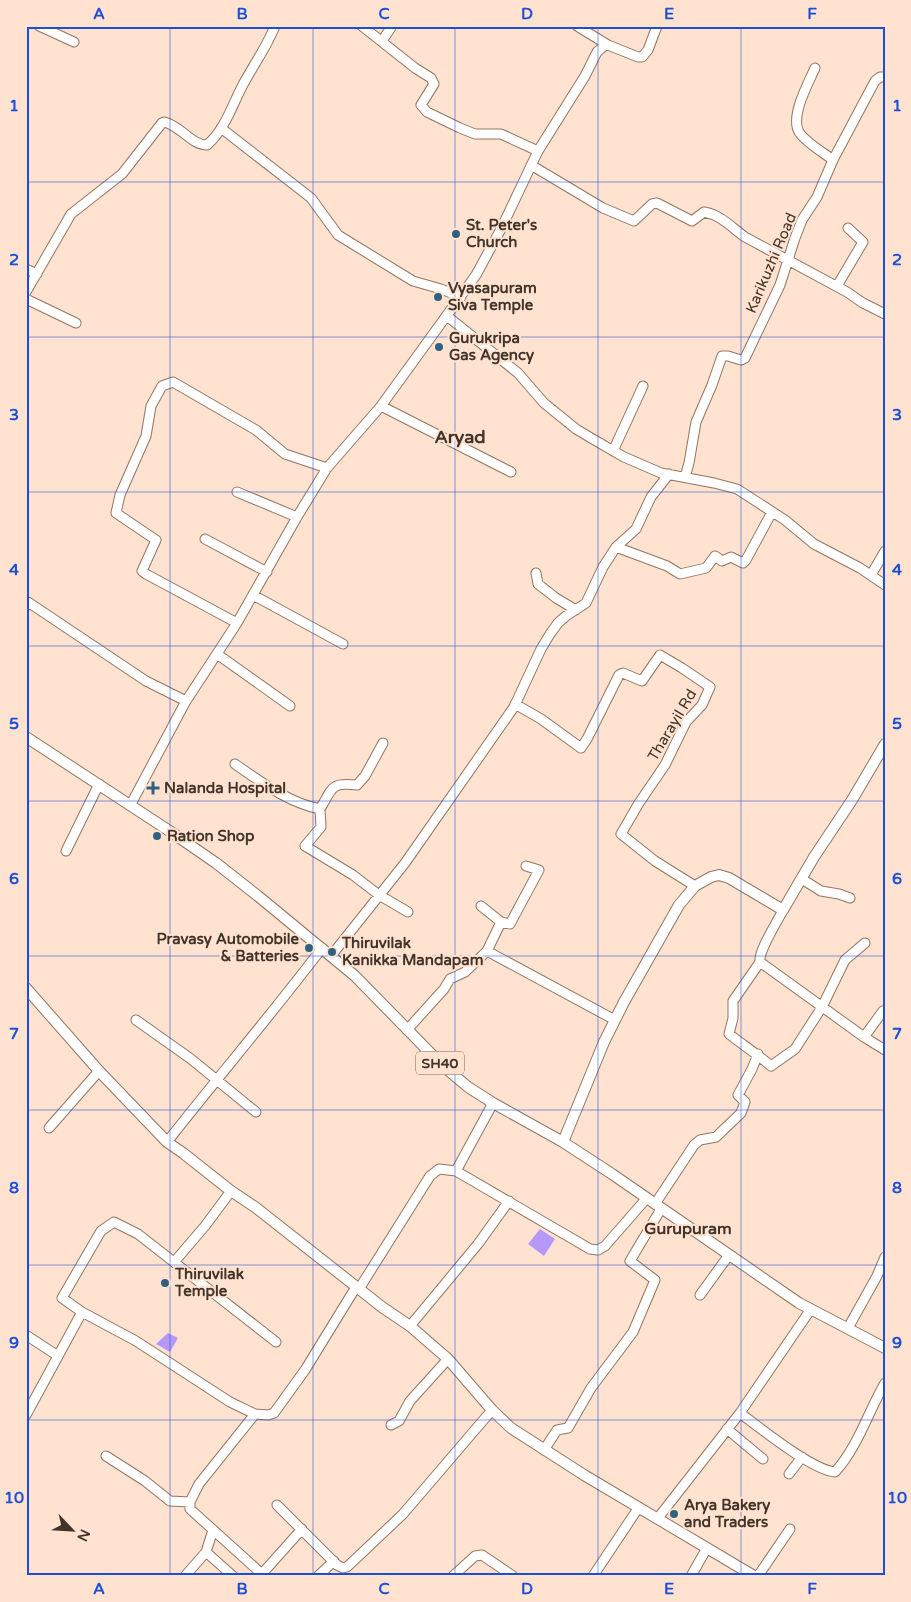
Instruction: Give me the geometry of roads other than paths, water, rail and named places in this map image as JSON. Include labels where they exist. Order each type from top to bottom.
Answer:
[{"type":"main road","name":"SH40","points":[[26,737],[131,804],[216,863],[355,976],[443,1066],[468,1086],[493,1103],[563,1142],[799,1303],[885,1348]]},
{"type":"main road","points":[[563,1142],[615,1020],[665,929],[695,886],[711,877],[719,875],[728,878],[783,910],[885,744]]},
{"type":"main road","points":[[26,988],[99,1071],[167,1142],[255,1207],[357,1288],[410,1326],[448,1360],[492,1410],[511,1428],[544,1450],[754,1576]]},
{"type":"street","points":[[39,26],[74,42]]},
{"type":"street","points":[[26,292],[71,214],[122,174],[162,123],[170,123],[203,145],[211,142],[221,128],[244,82],[270,39],[275,26]]},
{"type":"street","points":[[362,26],[415,68],[432,78],[434,84],[421,105],[427,112],[475,134],[501,134],[538,151]]},
{"type":"street","points":[[382,41],[392,26]]},
{"type":"street","points":[[577,26],[608,44],[638,57],[642,57],[648,50],[656,26]]},
{"type":"street","points":[[131,804],[186,701],[237,623],[327,468],[381,406],[461,298],[501,229],[538,151],[585,76],[597,52],[608,44]]},
{"type":"street","points":[[815,68],[803,95],[796,116],[796,123],[799,133],[833,160]]},
{"type":"street","name":"Karikuzhi Road","points":[[685,477],[696,422],[722,356],[741,360],[745,358],[780,285],[802,220],[817,197],[833,160],[875,81],[880,77],[885,77]]},
{"type":"street","points":[[221,128],[311,198],[338,236],[413,281],[441,289],[461,298]]},
{"type":"street","points":[[530,165],[603,208],[634,221],[652,204],[657,203],[692,221],[704,212],[709,213],[731,224],[737,231],[788,261],[837,286],[863,303],[885,314]]},
{"type":"street","points":[[837,286],[863,242],[848,228]]},
{"type":"street","points":[[26,269],[37,274]]},
{"type":"street","points":[[26,299],[76,323]]},
{"type":"street","points":[[447,316],[518,373],[544,403],[576,429],[613,451],[661,473],[737,489],[802,533],[814,544],[860,568],[885,585]]},
{"type":"street","points":[[237,623],[142,571],[156,540],[116,513],[120,494],[146,436],[151,406],[162,386],[173,382],[256,430],[286,454],[327,468]]},
{"type":"street","points":[[613,451],[643,386]]},
{"type":"street","points":[[381,406],[510,472]]},
{"type":"street","points":[[331,956],[405,863],[515,704],[550,634],[558,623],[586,603],[603,567],[616,547],[636,529],[651,498],[669,474]]},
{"type":"street","points":[[237,492],[297,517]]},
{"type":"street","points":[[616,547],[667,566],[680,574],[706,568],[715,556],[722,562],[731,557],[744,563],[772,512]]},
{"type":"street","points":[[205,539],[267,572]]},
{"type":"street","points":[[870,575],[885,551]]},
{"type":"street","points":[[536,573],[538,584],[576,610]]},
{"type":"street","points":[[253,595],[343,644]]},
{"type":"street","points":[[26,606],[28,602],[146,681],[186,701]]},
{"type":"street","points":[[216,654],[290,706]]},
{"type":"street","name":"Tharayil Rd","points":[[515,704],[541,719],[581,748],[619,675],[623,673],[642,681],[660,655],[710,687],[702,705],[686,722],[665,765],[621,834],[655,861],[695,886]]},
{"type":"street","points":[[383,743],[365,776],[357,784],[341,783],[333,787],[320,808],[321,827],[305,846],[408,912]]},
{"type":"street","points":[[235,764],[304,806],[320,808]]},
{"type":"street","points":[[66,851],[99,784]]},
{"type":"street","points":[[481,906],[501,922],[510,924],[540,870],[526,866]]},
{"type":"street","points":[[802,878],[821,891],[850,898]]},
{"type":"street","points":[[783,910],[759,957],[760,962],[733,1001],[733,1018],[729,1034],[742,1045],[758,1054],[771,1066],[795,1049],[822,1007],[845,960],[865,943]]},
{"type":"street","points":[[407,1030],[450,979],[465,972],[487,951],[501,922]]},
{"type":"street","points":[[167,1142],[272,1013],[322,948]]},
{"type":"street","points":[[487,951],[615,1020]]},
{"type":"street","points":[[760,962],[885,1050]]},
{"type":"street","points":[[864,1037],[883,1011]]},
{"type":"street","points":[[136,1020],[191,1058],[256,1112]]},
{"type":"street","points":[[544,1450],[557,1430],[568,1428],[592,1388],[633,1332],[655,1280],[630,1260],[654,1204],[694,1145],[700,1140],[716,1137],[741,1113],[745,1102],[738,1095],[758,1054]]},
{"type":"street","points":[[49,1128],[99,1071]]},
{"type":"street","points":[[456,1171],[493,1103]]},
{"type":"street","points":[[276,1342],[175,1261],[138,1234],[114,1222],[101,1231],[62,1298],[82,1312],[136,1341],[230,1402],[256,1414],[268,1415],[274,1413],[305,1370],[433,1172],[437,1169],[443,1168],[456,1171],[590,1249],[598,1250],[605,1246],[654,1204]]},
{"type":"street","points":[[175,1261],[205,1226],[231,1191]]},
{"type":"street","points":[[410,1326],[478,1244],[509,1201]]},
{"type":"street","points":[[700,1295],[729,1255]]},
{"type":"street","points":[[848,1328],[877,1276],[885,1257]]},
{"type":"street","points":[[658,1518],[740,1413],[811,1309]]},
{"type":"street","points":[[26,1416],[82,1312]]},
{"type":"street","points":[[26,1335],[58,1356]]},
{"type":"street","points":[[391,1425],[399,1421],[410,1401],[448,1360]]},
{"type":"street","points":[[740,1413],[802,1457],[835,1472],[847,1456],[885,1383]]},
{"type":"street","points":[[277,1505],[334,1562],[343,1568],[403,1514],[492,1410]]},
{"type":"street","points":[[256,1414],[199,1484],[190,1502],[190,1509],[261,1575],[302,1529]]},
{"type":"street","points":[[727,1430],[763,1459]]},
{"type":"street","points":[[106,1456],[145,1481],[170,1502],[190,1502]]},
{"type":"street","points":[[790,1474],[802,1457]]},
{"type":"street","points":[[593,1576],[640,1507]]},
{"type":"street","points":[[758,1576],[790,1529]]},
{"type":"street","points":[[184,1576],[206,1552],[213,1530]]},
{"type":"street","points":[[690,1576],[707,1548]]},
{"type":"street","points":[[206,1552],[233,1576]]},
{"type":"street","points":[[453,1576],[475,1556],[482,1554],[513,1576]]},
{"type":"street","points":[[318,1576],[334,1562]]},
{"type":"place","name":"St. Peter's Church","points":[[456,234]]},
{"type":"place","name":"Vyasapuram Siva Temple","points":[[438,297]]},
{"type":"place","name":"Gurukripa Gas Agency","points":[[439,347]]},
{"type":"place","name":"Nalanda Hospital","points":[[153,788]]},
{"type":"place","name":"Ration Shop","points":[[157,836]]},
{"type":"place","name":"Pravasy Automobile & Batteries","points":[[309,948]]},
{"type":"place","name":"Thiruvilak Kanikka Mandapam","points":[[332,952]]},
{"type":"place","name":"Thiruvilak Temple","points":[[165,1283]]},
{"type":"place","name":"Arya Bakery and Traders","points":[[674,1514]]},
{"type":"district","name":"Aryad","points":[[460,437]]},
{"type":"district","name":"Gurupuram","points":[[688,1229]]}]
